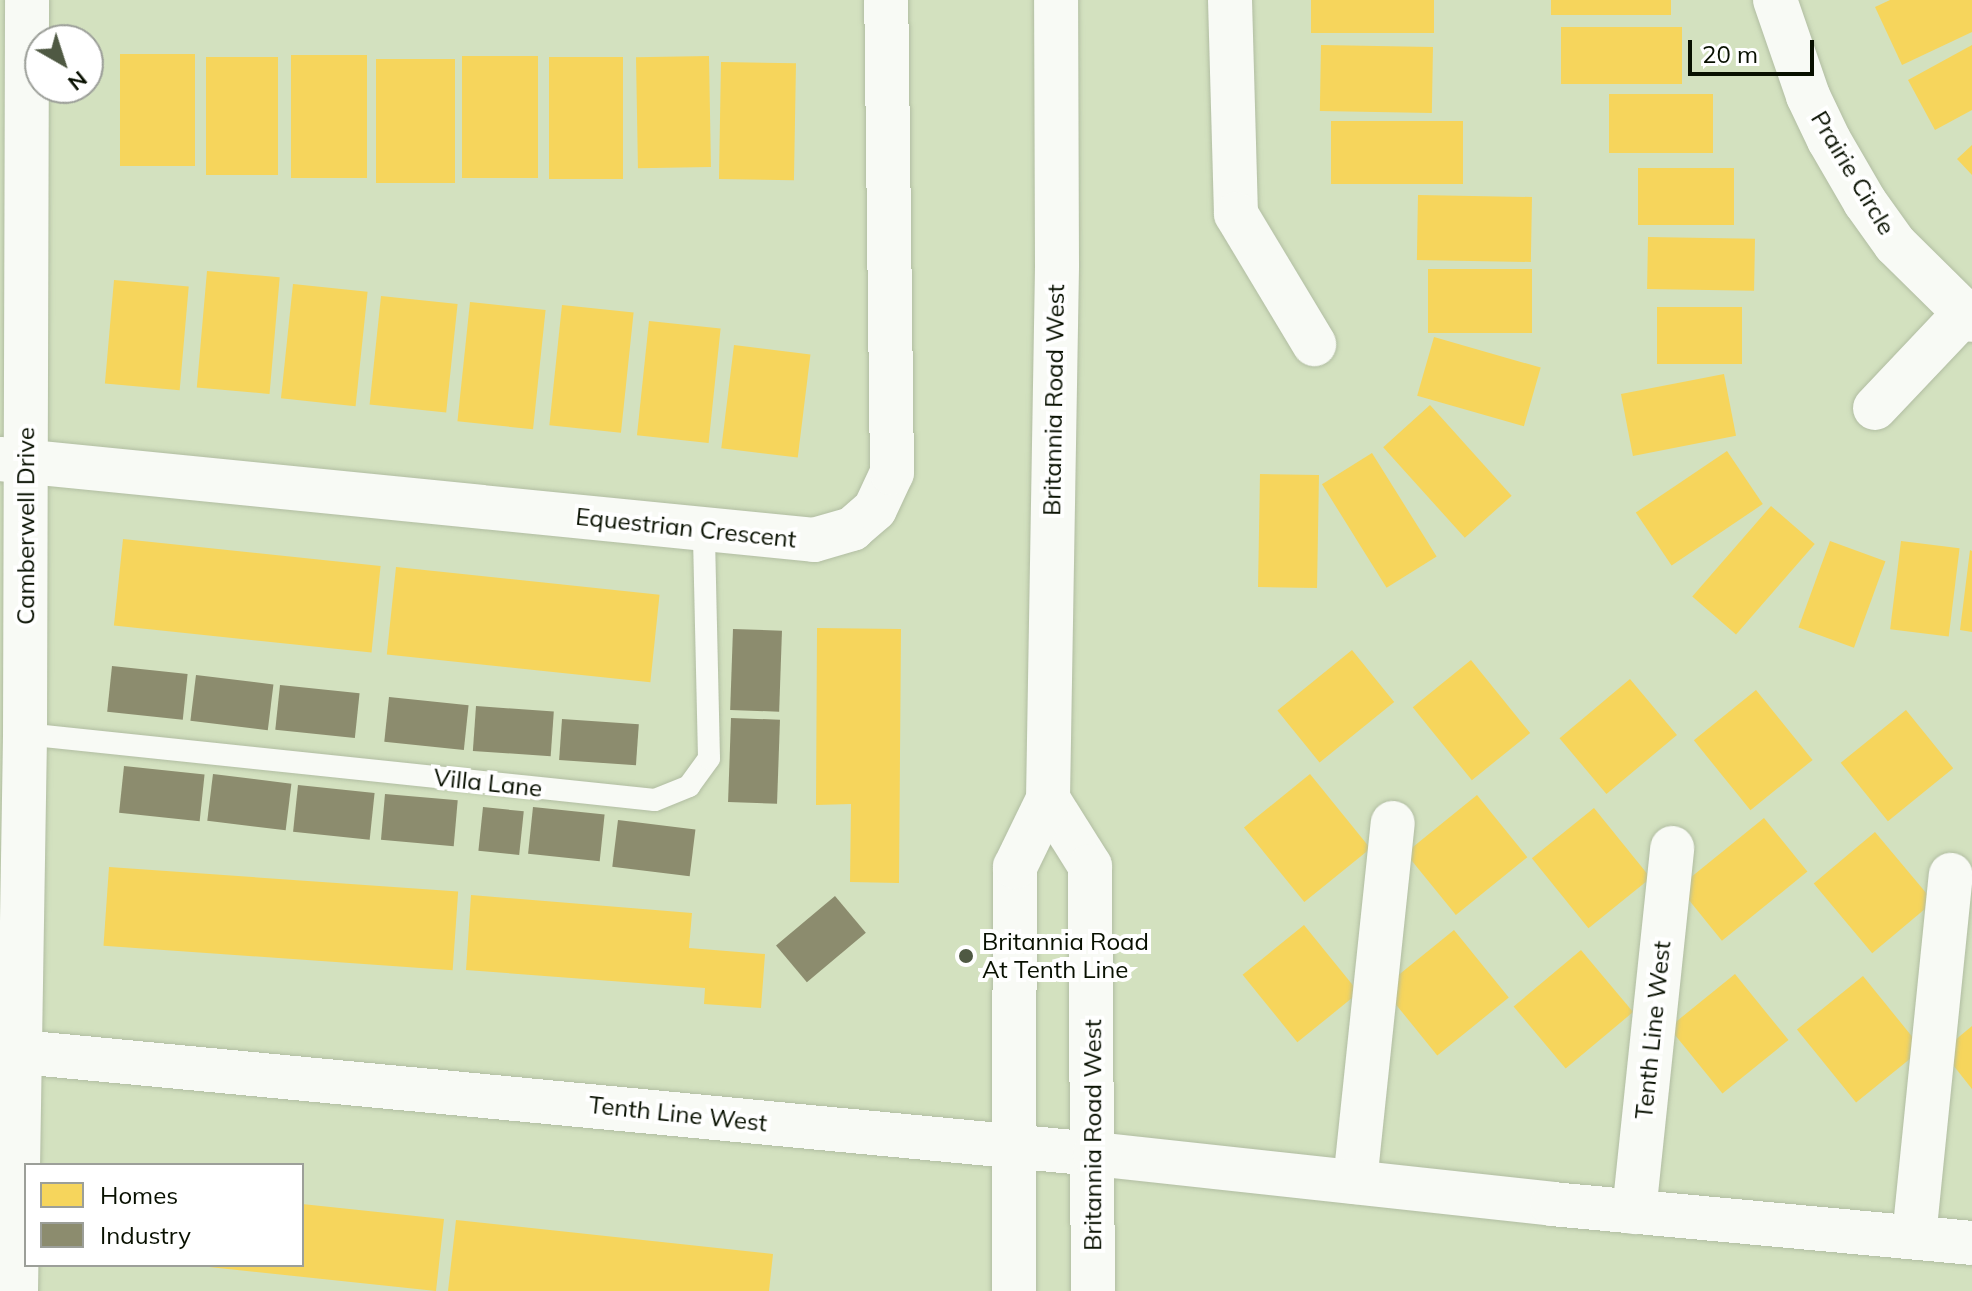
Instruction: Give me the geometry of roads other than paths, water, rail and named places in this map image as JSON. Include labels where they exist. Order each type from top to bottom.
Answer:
[{"type":"street","name":"Camberwell Drive","points":[[16,1291],[11,1051],[25,734],[13,460],[27,0]]},
{"type":"street","name":"Equestrian Crescent","points":[[13,460],[704,531],[814,540],[852,529],[875,509],[892,473],[886,0]]},
{"type":"street","name":"Britannia Road West","points":[[1014,1291],[1015,867],[1048,799],[1057,265],[1056,0]]},
{"type":"street","points":[[1230,0],[1236,214],[1314,344]]},
{"type":"street","name":"Prairie Circle","points":[[1775,0],[1808,96],[1865,202],[1895,244],[1968,317]]},
{"type":"street","points":[[1875,408],[1968,317]]},
{"type":"street","name":"Britannia Road West","points":[[1048,799],[1090,866],[1095,1154],[1093,1291]]},
{"type":"street","points":[[1355,1182],[1393,823]]},
{"type":"street","name":"Tenth Line West","points":[[1634,1212],[1672,848]]},
{"type":"street","points":[[1914,1237],[1951,875]]},
{"type":"street","name":"Tenth Line West","points":[[11,1051],[1095,1154],[1634,1212],[1972,1243]]},
{"type":"lane","name":"Villa Lane","points":[[25,734],[655,800],[689,786],[709,758],[704,531]]},
{"type":"place","name":"Britannia Road At Tenth Line","points":[[966,956]]}]
